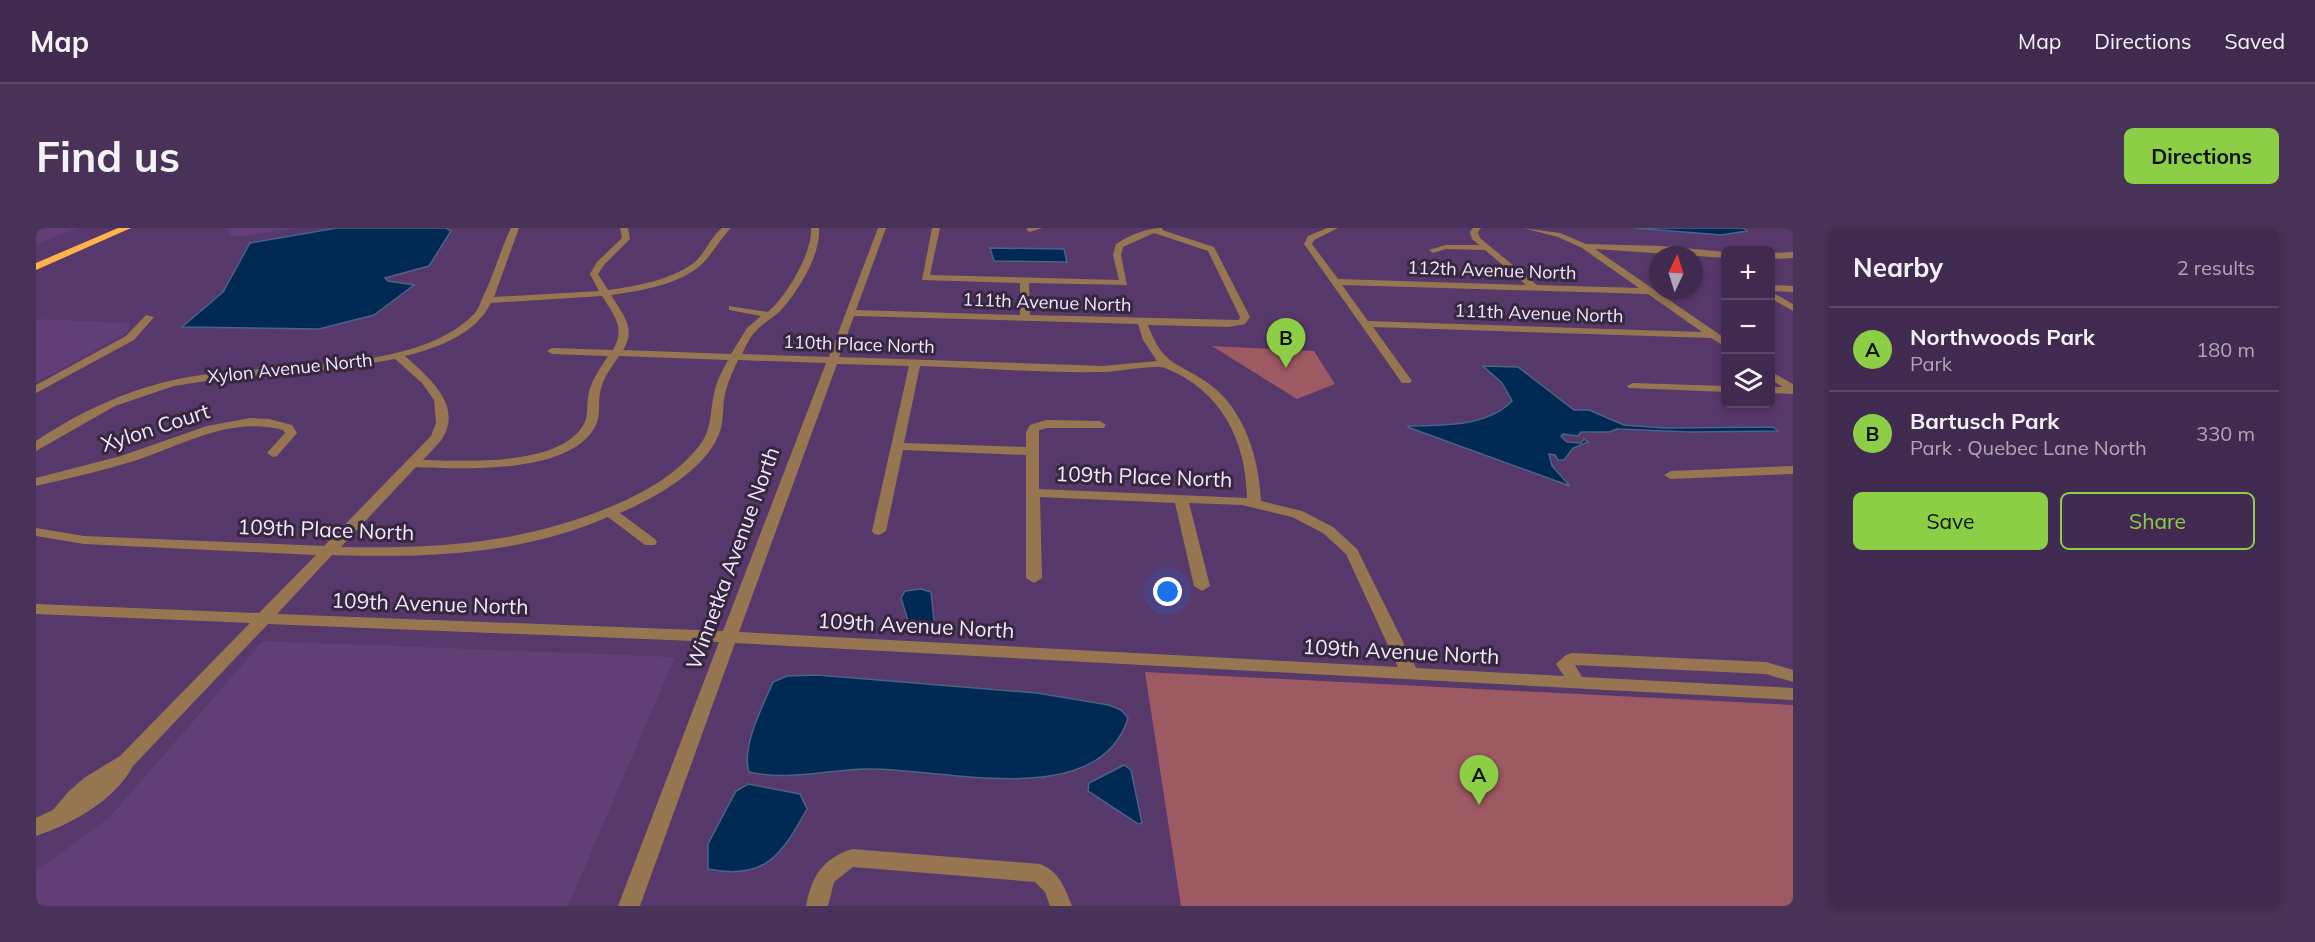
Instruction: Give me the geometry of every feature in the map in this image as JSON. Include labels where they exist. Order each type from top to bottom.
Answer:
[{"type":"highway","points":[[36,256],[103,228]]},
{"type":"highway","points":[[36,267],[126,228]]},
{"type":"street","name":"Xylon Avenue North","points":[[36,447],[105,407],[177,382],[241,372],[334,366],[397,355],[458,331],[479,315],[515,228]]},
{"type":"street","points":[[413,463],[495,465],[533,459],[565,446],[581,435],[590,424],[596,384],[625,337],[625,329],[594,274],[600,264],[626,239],[624,228]]},
{"type":"street","points":[[486,300],[604,291],[652,282],[691,268],[706,256],[721,232],[727,228]]},
{"type":"street","name":"109th Place North","points":[[36,532],[74,539],[412,553],[470,549],[546,535],[610,513],[667,482],[702,451],[718,422],[720,390],[736,357],[754,327],[770,315],[786,298],[816,242],[815,228]]},
{"type":"street","name":"Winnetka Avenue North","points":[[629,906],[882,228]]},
{"type":"street","points":[[936,228],[925,278],[1124,283],[1117,255],[1119,246],[1156,229]]},
{"type":"street","points":[[1334,228],[1311,238],[1308,244],[1406,381]]},
{"type":"street","points":[[1477,228],[1474,236],[1534,288]]},
{"type":"street","points":[[1527,228],[1551,230],[1585,246],[1649,291]]},
{"type":"street","name":"111th Avenue North","points":[[850,313],[1242,322],[1245,317],[1211,249],[1156,229]]},
{"type":"street","points":[[1309,230],[1321,233]]},
{"type":"street","points":[[1585,246],[1721,254]]},
{"type":"street","points":[[1433,250],[1446,247],[1487,248]]},
{"type":"street","points":[[1711,253],[1721,263]]},
{"type":"street","points":[[1775,256],[1793,255]]},
{"type":"street","points":[[1024,280],[1025,318]]},
{"type":"street","name":"112th Avenue North","points":[[1334,282],[1649,291]]},
{"type":"street","points":[[1775,288],[1793,289]]},
{"type":"street","points":[[1775,297],[1793,308]]},
{"type":"street","points":[[1662,300],[1721,341]]},
{"type":"street","points":[[732,308],[770,315]]},
{"type":"street","points":[[36,390],[130,338],[149,317]]},
{"type":"street","points":[[1142,321],[1149,345],[1164,364],[1209,389],[1227,406],[1251,469],[1254,502]]},
{"type":"street","name":"111th Avenue North","points":[[1365,324],[1712,335]]},
{"type":"street","name":"110th Place North","points":[[552,351],[1103,369],[1164,364]]},
{"type":"street","points":[[36,828],[61,814],[83,806],[120,776],[127,761],[266,619],[437,437],[445,411],[441,400],[434,390],[397,355]]},
{"type":"street","points":[[879,531],[915,363]]},
{"type":"street","name":"Xylon Avenue North","points":[[169,368],[177,382]]},
{"type":"street","points":[[1775,377],[1793,390]]},
{"type":"street","points":[[1633,386],[1721,389]]},
{"type":"street","points":[[1775,390],[1793,390]]},
{"type":"street","name":"Xylon Court","points":[[36,482],[113,463],[211,428],[235,423],[272,424],[288,428],[291,433],[288,440],[273,453]]},
{"type":"street","points":[[1034,578],[1032,432],[1038,425],[1100,425]]},
{"type":"street","points":[[897,446],[1032,451]]},
{"type":"street","points":[[1671,475],[1793,470]]},
{"type":"street","name":"109th Place North","points":[[1033,493],[1254,502],[1297,514],[1328,530],[1352,552],[1410,674]]},
{"type":"street","points":[[1181,498],[1202,586]]},
{"type":"street","points":[[610,513],[650,542]]},
{"type":"street","name":"109th Avenue North","points":[[36,609],[728,637],[1793,694]]},
{"type":"street","points":[[1577,683],[1566,664],[1572,659],[1766,668],[1793,676]]},
{"type":"street","points":[[817,906],[821,885],[832,866],[852,858],[1040,873],[1054,887],[1061,906]]},
{"type":"shaded area","points":[[36,228],[78,228],[36,244]]},
{"type":"shaded area","points":[[226,228],[297,228],[231,236]]},
{"type":"shaded area","points":[[36,319],[130,323],[128,332],[36,383]]},
{"type":"shaded area","points":[[1212,346],[1314,351],[1335,384],[1297,399]]},
{"type":"shaded area","points":[[263,641],[675,657],[568,906],[36,906],[36,871],[109,818]]},
{"type":"shaded area","points":[[1145,672],[1793,705],[1793,906],[1181,906]]},
{"type":"water","points":[[337,228],[446,228],[451,231],[429,266],[385,278],[388,281],[414,285],[374,315],[319,329],[182,327],[223,292],[250,243]]},
{"type":"water","points":[[1634,228],[1743,228],[1747,231],[1721,235]]},
{"type":"water","points":[[990,248],[1064,249],[1067,262],[994,261]]},
{"type":"water","points":[[1483,366],[1518,367],[1574,410],[1589,410],[1624,425],[1664,428],[1773,427],[1778,431],[1690,432],[1617,429],[1609,432],[1581,432],[1578,436],[1563,434],[1561,436],[1567,442],[1581,443],[1584,439],[1588,442],[1573,448],[1564,460],[1558,460],[1555,455],[1549,454],[1552,466],[1570,486],[1408,426],[1464,423],[1477,420],[1490,416],[1512,401],[1502,383]]},
{"type":"water","points":[[921,589],[931,592],[934,621],[922,629],[909,624],[901,598],[905,591]]},
{"type":"water","points":[[817,675],[1037,693],[1109,705],[1121,710],[1128,718],[1111,748],[1085,766],[1052,776],[1014,779],[866,769],[793,775],[749,772],[747,762],[750,738],[773,682],[787,676]]},
{"type":"water","points":[[1124,765],[1131,770],[1142,823],[1138,824],[1088,791],[1089,783]]},
{"type":"water","points":[[748,784],[800,794],[807,809],[789,839],[770,860],[744,871],[728,872],[708,869],[708,844],[736,791]]},
{"type":"place","name":"Bartusch Park","points":[[1286,368]]},
{"type":"place","name":"Northwoods Park","points":[[1479,805]]}]
